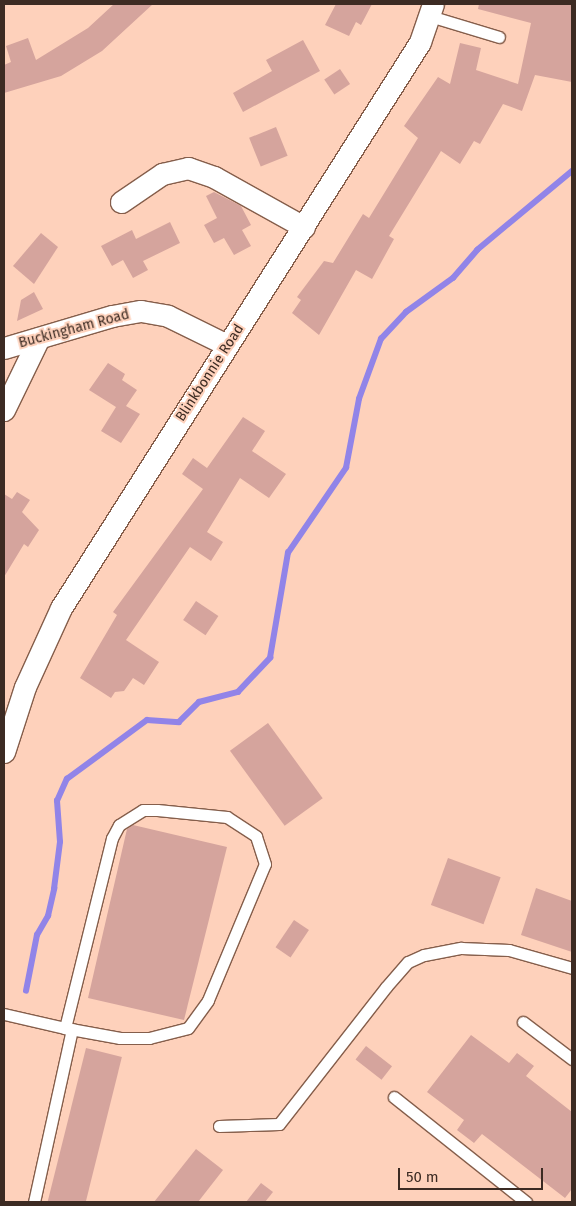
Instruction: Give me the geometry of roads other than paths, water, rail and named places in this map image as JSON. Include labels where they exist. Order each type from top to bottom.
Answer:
[{"type":"street","name":"Blinkbonnie Road","points":[[4,752],[25,687],[61,608],[420,42],[432,10]]},
{"type":"street","points":[[121,202],[162,174],[188,168],[214,177],[304,227]]},
{"type":"street","name":"Buckingham Road","points":[[4,348],[141,311],[168,316],[227,345]]},
{"type":"street","points":[[4,410],[39,338]]},
{"type":"lane","points":[[432,10],[499,37]]},
{"type":"lane","points":[[4,1014],[68,1029],[120,1038],[149,1038],[175,1034],[198,1018],[264,864],[256,836],[226,817],[157,810],[143,810],[119,825],[112,838],[68,1029],[34,1202]]},
{"type":"lane","points":[[219,1126],[279,1124],[386,987],[408,962],[424,955],[462,948],[509,950],[572,968]]},
{"type":"lane","points":[[523,1022],[572,1059]]},
{"type":"lane","points":[[394,1097],[526,1202]]},
{"type":"waterway","points":[[26,991],[37,935],[48,916],[54,889],[60,842],[57,801],[67,779],[147,720],[179,722],[199,702],[238,692],[270,658],[288,553],[346,468],[359,399],[381,339],[406,312],[453,278],[477,250],[572,171]]}]
